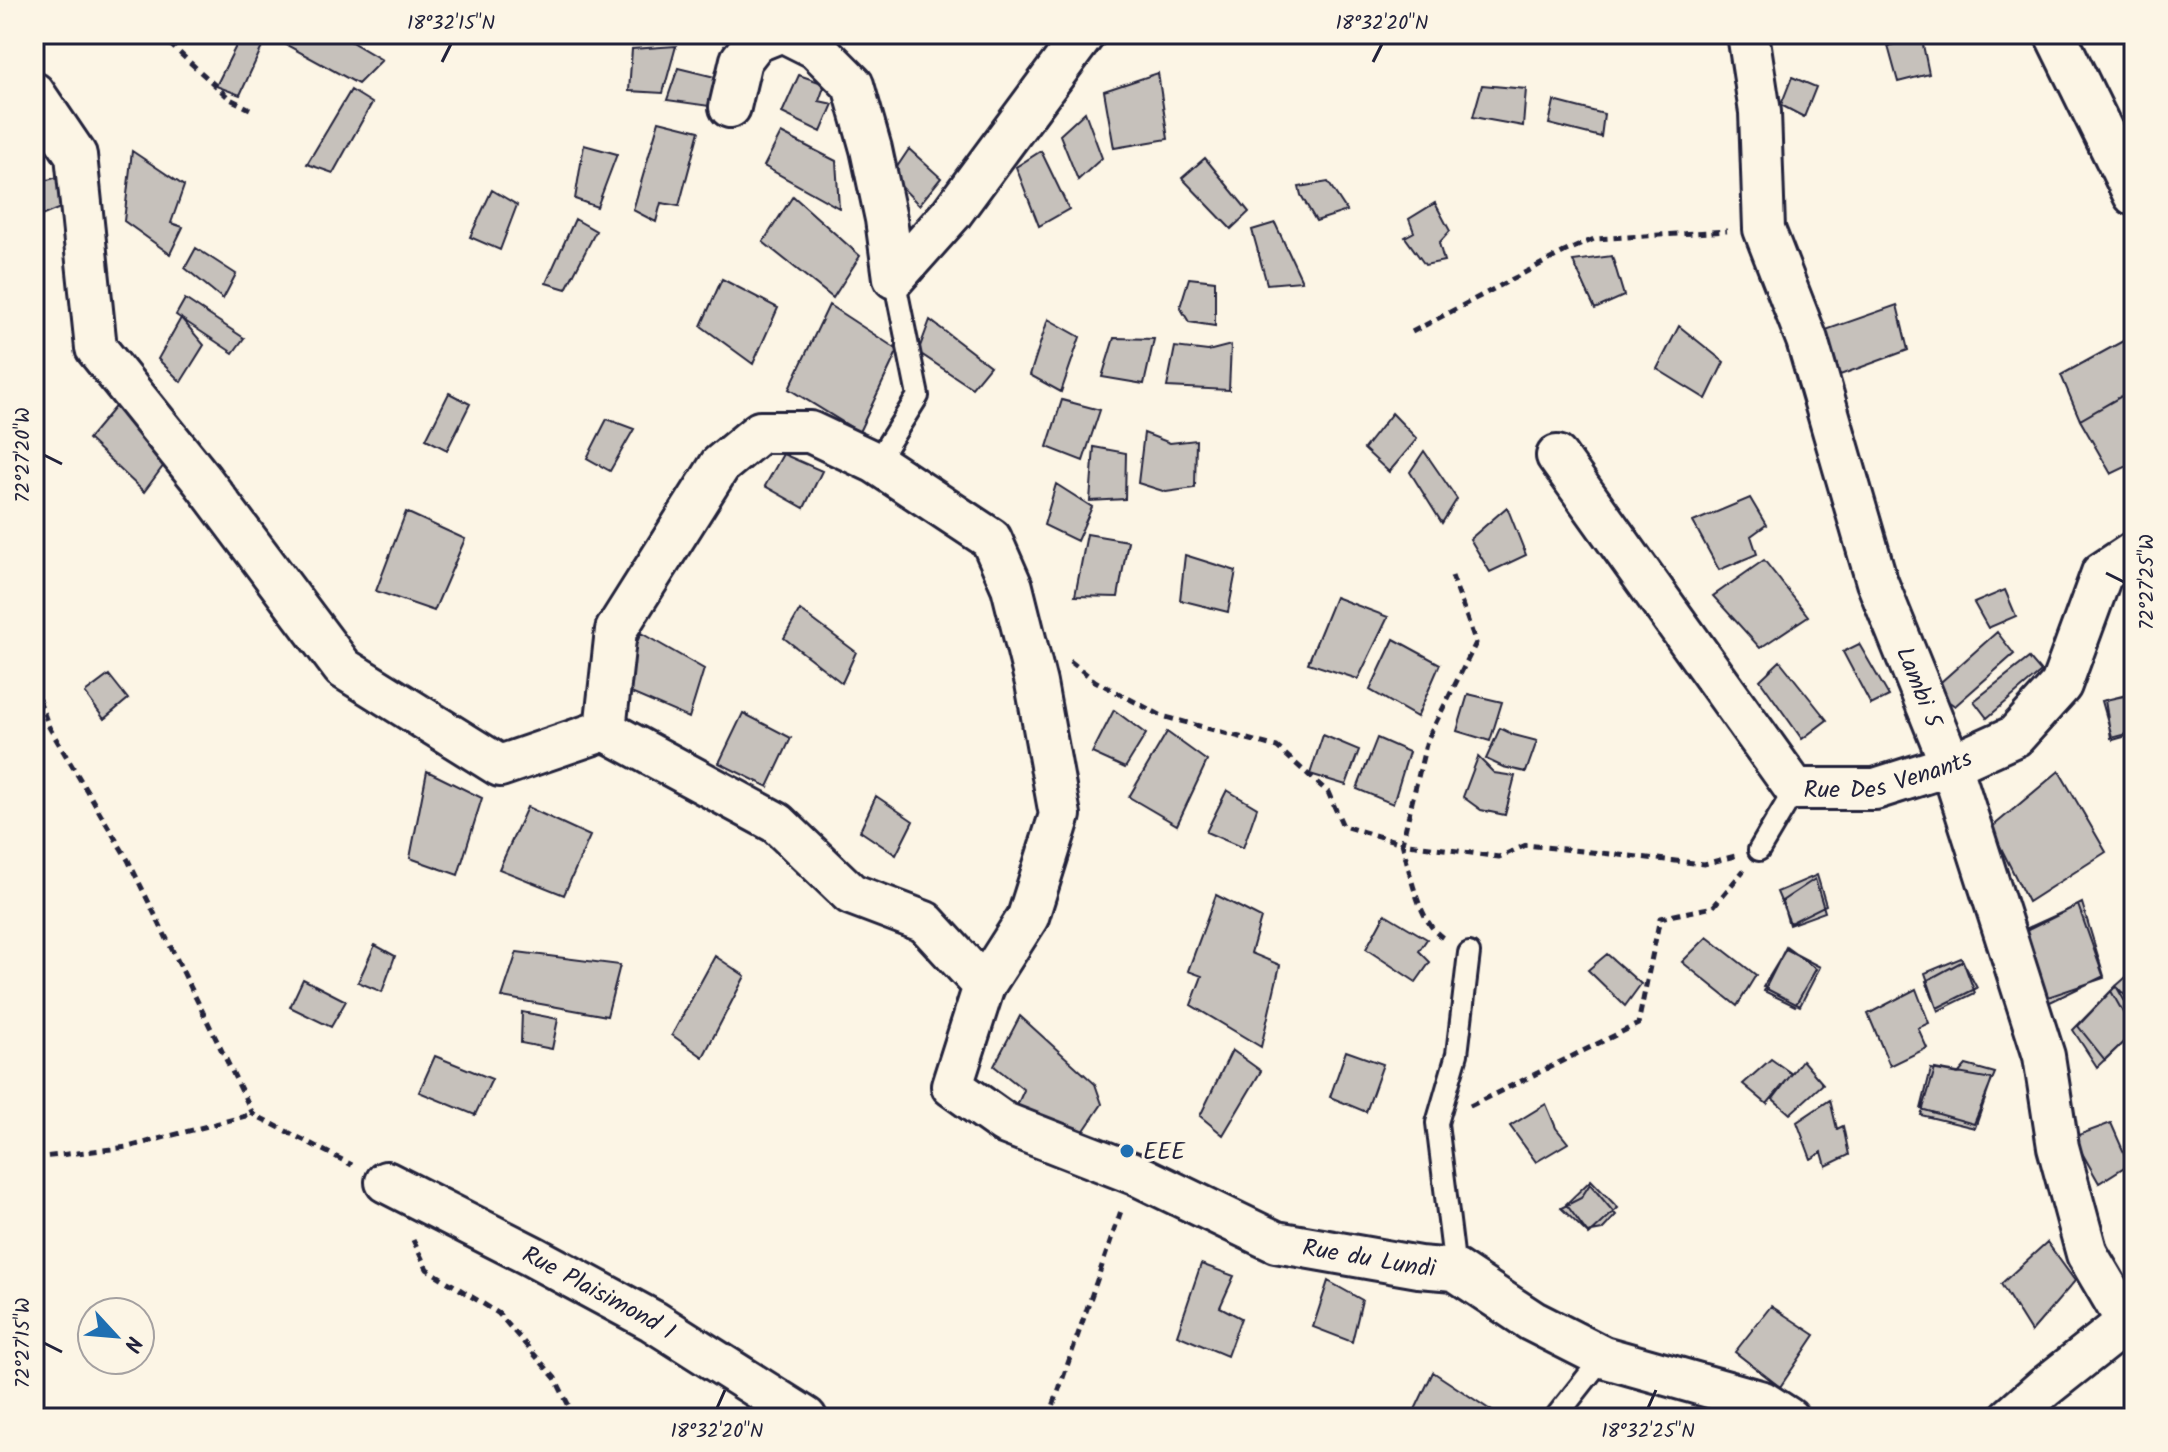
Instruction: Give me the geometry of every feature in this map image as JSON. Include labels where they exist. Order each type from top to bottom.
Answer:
[{"type":"street","points":[[730,107],[741,60],[755,42],[775,34]]},
{"type":"street","points":[[788,34],[816,48],[853,85],[886,219],[894,278]]},
{"type":"street","points":[[894,278],[951,214],[1084,34]]},
{"type":"street","name":"Lambi 5","points":[[1748,34],[1760,112],[1764,229],[1807,340],[1877,582],[1951,765],[2044,1056],[2058,1147],[2087,1254],[2130,1326]]},
{"type":"street","points":[[2055,34],[2134,195]]},
{"type":"street","points":[[34,93],[76,155],[96,348],[202,480],[343,668],[500,766],[605,730],[777,823],[851,894],[925,922],[984,986],[1028,917],[1060,815],[1036,683],[1012,587],[991,539],[876,463],[810,432],[760,432],[720,465],[616,630],[605,730]]},
{"type":"street","name":"Rue Des Venants","points":[[1557,456],[1795,789],[1875,789],[1951,765],[2015,736],[2061,685],[2102,573],[2134,552]]},
{"type":"street","name":"Rue du Lundi","points":[[984,986],[952,1086],[1004,1123],[1135,1174],[1276,1242],[1419,1267],[1455,1270],[1532,1321],[1603,1357],[1763,1402],[1788,1418]]},
{"type":"street","name":"Rue Plaisimond 1","points":[[386,1182],[653,1321],[806,1418]]},
{"type":"street","points":[[2010,1418],[2045,1387],[2130,1326]]},
{"type":"lane","points":[[876,463],[918,396],[894,278]]},
{"type":"lane","points":[[1759,850],[1795,789]]},
{"type":"lane","points":[[1455,1270],[1437,1123],[1457,1054],[1469,953]]},
{"type":"lane","points":[[1555,1418],[1603,1357]]},
{"type":"path","points":[[159,34],[221,92],[250,109]]},
{"type":"path","points":[[1412,332],[1594,239],[1764,229]]},
{"type":"path","points":[[1452,576],[1476,643],[1427,740],[1402,843],[1419,904],[1435,934],[1469,953]]},
{"type":"path","points":[[1064,657],[1095,681],[1162,716],[1277,747],[1328,792],[1343,826],[1402,843],[1499,857],[1526,845],[1704,864],[1759,850]]},
{"type":"path","points":[[34,686],[49,727],[128,860],[253,1114],[386,1182],[427,1269],[498,1313],[555,1378],[575,1418]]},
{"type":"path","points":[[1437,1123],[1638,1024],[1660,918],[1713,907],[1759,850]]},
{"type":"path","points":[[34,1158],[128,1147],[253,1114]]},
{"type":"path","points":[[1049,1418],[1135,1174]]},
{"type":"building","points":[[242,34],[268,34],[240,95],[216,86]]},
{"type":"building","points":[[274,34],[338,34],[382,60],[358,84],[272,37]]},
{"type":"building","points":[[1921,35],[1929,74],[1898,82],[1888,46]]},
{"type":"building","points":[[676,46],[663,93],[629,91],[632,49]]},
{"type":"building","points":[[678,68],[723,79],[716,107],[667,100]]},
{"type":"building","points":[[1158,73],[1168,139],[1114,148],[1104,91]]},
{"type":"building","points":[[799,75],[825,84],[819,101],[833,104],[821,132],[782,113]]},
{"type":"building","points":[[1792,77],[1816,87],[1804,117],[1781,105]]},
{"type":"building","points":[[1482,85],[1526,89],[1523,126],[1473,117]]},
{"type":"building","points":[[351,90],[372,103],[333,173],[307,164]]},
{"type":"building","points":[[1554,101],[1604,114],[1601,137],[1549,124]]},
{"type":"building","points":[[1085,112],[1102,158],[1078,180],[1060,135]]},
{"type":"building","points":[[659,121],[699,131],[679,206],[661,203],[656,222],[633,210]]},
{"type":"building","points":[[781,133],[836,161],[839,208],[764,166]]},
{"type":"building","points":[[584,145],[617,154],[597,207],[575,199]]},
{"type":"building","points":[[909,149],[941,178],[919,205],[891,176]]},
{"type":"building","points":[[132,151],[184,186],[171,223],[183,227],[170,254],[124,221]]},
{"type":"building","points":[[1041,151],[1069,209],[1039,226],[1016,167]]},
{"type":"building","points":[[1205,158],[1249,212],[1231,229],[1182,178]]},
{"type":"building","points":[[61,176],[70,204],[34,219],[34,184]]},
{"type":"building","points":[[1328,182],[1347,211],[1316,221],[1299,187]]},
{"type":"building","points":[[492,190],[517,205],[500,250],[470,237]]},
{"type":"building","points":[[793,196],[860,256],[833,298],[763,242]]},
{"type":"building","points":[[1435,203],[1450,231],[1439,243],[1444,261],[1425,265],[1405,237],[1414,232],[1409,219]]},
{"type":"building","points":[[575,219],[596,231],[566,289],[546,283]]},
{"type":"building","points":[[1275,223],[1302,281],[1267,284],[1252,230]]},
{"type":"building","points":[[196,248],[236,274],[223,299],[185,268]]},
{"type":"building","points":[[1612,256],[1624,296],[1595,309],[1573,261]]},
{"type":"building","points":[[1189,278],[1215,281],[1215,326],[1189,322],[1180,307]]},
{"type":"building","points":[[722,279],[778,308],[753,364],[701,326]]},
{"type":"building","points":[[185,299],[244,338],[233,353],[176,315]]},
{"type":"building","points":[[829,305],[898,350],[859,432],[789,389]]},
{"type":"building","points":[[1897,305],[1908,350],[1832,378],[1817,333]]},
{"type":"building","points":[[181,318],[204,345],[181,382],[158,359]]},
{"type":"building","points":[[1048,319],[1080,337],[1061,392],[1030,375]]},
{"type":"building","points":[[930,320],[990,366],[972,388],[918,352]]},
{"type":"building","points":[[1679,326],[1724,362],[1706,399],[1657,369]]},
{"type":"building","points":[[2134,335],[2134,389],[2080,420],[2061,375]]},
{"type":"building","points":[[1114,338],[1154,339],[1144,384],[1102,377]]},
{"type":"building","points":[[1231,345],[1229,390],[1167,387],[1175,347],[1208,351]]},
{"type":"building","points":[[2132,390],[2134,463],[2111,474],[2080,420]]},
{"type":"building","points":[[449,393],[470,404],[447,450],[426,439]]},
{"type":"building","points":[[123,397],[175,450],[144,492],[88,439]]},
{"type":"building","points":[[1062,400],[1100,410],[1083,461],[1047,447]]},
{"type":"building","points":[[1392,413],[1417,439],[1389,472],[1364,449]]},
{"type":"building","points":[[607,419],[634,429],[610,471],[587,458]]},
{"type":"building","points":[[1144,433],[1170,443],[1196,440],[1195,488],[1166,492],[1138,483]]},
{"type":"building","points":[[1094,447],[1126,453],[1125,499],[1090,501]]},
{"type":"building","points":[[1424,451],[1457,499],[1442,523],[1410,472]]},
{"type":"building","points":[[783,454],[822,471],[804,508],[765,486]]},
{"type":"building","points":[[1056,484],[1092,507],[1077,541],[1044,525]]},
{"type":"building","points":[[1750,498],[1766,525],[1751,536],[1757,554],[1719,570],[1693,522]]},
{"type":"building","points":[[1507,507],[1526,555],[1490,572],[1470,539]]},
{"type":"building","points":[[406,512],[465,539],[434,611],[376,591]]},
{"type":"building","points":[[1087,534],[1128,541],[1118,597],[1075,596]]},
{"type":"building","points":[[1185,555],[1236,571],[1228,612],[1180,600]]},
{"type":"building","points":[[1764,560],[1808,616],[1760,648],[1713,596]]},
{"type":"building","points":[[2005,590],[2016,616],[1988,628],[1974,603]]},
{"type":"building","points":[[1335,597],[1388,617],[1358,679],[1308,663]]},
{"type":"building","points":[[800,610],[856,652],[842,683],[784,638]]},
{"type":"building","points":[[1997,632],[2014,654],[1955,706],[1932,690]]},
{"type":"building","points":[[641,633],[704,669],[689,718],[617,687]]},
{"type":"building","points":[[1394,639],[1440,664],[1417,717],[1370,690]]},
{"type":"building","points":[[1859,644],[1889,696],[1871,705],[1843,652]]},
{"type":"building","points":[[2029,658],[2041,672],[1987,718],[1974,701]]},
{"type":"building","points":[[1780,661],[1827,720],[1802,739],[1760,680]]},
{"type":"building","points":[[109,675],[128,699],[104,719],[85,693]]},
{"type":"building","points":[[2134,693],[2134,734],[2113,740],[2102,701]]},
{"type":"building","points":[[1468,694],[1502,702],[1490,741],[1457,731]]},
{"type":"building","points":[[2134,694],[2134,732],[2111,738],[2105,700]]},
{"type":"building","points":[[1114,710],[1146,734],[1125,768],[1092,753]]},
{"type":"building","points":[[743,713],[791,738],[768,787],[719,763]]},
{"type":"building","points":[[1500,728],[1537,741],[1526,772],[1486,759]]},
{"type":"building","points":[[1167,732],[1207,761],[1177,825],[1129,797]]},
{"type":"building","points":[[1323,735],[1359,750],[1346,785],[1310,774]]},
{"type":"building","points":[[1377,738],[1409,752],[1393,804],[1357,789]]},
{"type":"building","points":[[1478,757],[1494,773],[1515,776],[1505,815],[1481,810],[1463,797]]},
{"type":"building","points":[[427,771],[482,798],[458,875],[410,858]]},
{"type":"building","points":[[2059,771],[2106,852],[2028,902],[1991,828]]},
{"type":"building","points":[[1227,790],[1257,808],[1243,848],[1206,832]]},
{"type":"building","points":[[876,796],[913,821],[896,855],[860,831]]},
{"type":"building","points":[[527,807],[590,836],[564,895],[499,869]]},
{"type":"building","points":[[1817,875],[1826,905],[1790,923],[1777,892]]},
{"type":"building","points":[[1815,879],[1825,912],[1789,925],[1782,901]]},
{"type":"building","points":[[1216,895],[1261,918],[1251,953],[1280,965],[1261,1047],[1191,1005],[1202,976],[1188,971]]},
{"type":"building","points":[[2082,903],[2104,976],[2046,1004],[2026,931]]},
{"type":"building","points":[[2078,905],[2104,978],[2042,999],[2023,930]]},
{"type":"building","points":[[1385,914],[1427,939],[1419,951],[1430,962],[1416,982],[1366,949]]},
{"type":"building","points":[[1707,937],[1756,975],[1737,1006],[1682,962]]},
{"type":"building","points":[[375,945],[395,956],[382,992],[358,982]]},
{"type":"building","points":[[1786,947],[1816,969],[1795,1006],[1764,991]]},
{"type":"building","points":[[1786,949],[1820,967],[1800,1006],[1763,987]]},
{"type":"building","points":[[517,952],[620,965],[607,1016],[502,997]]},
{"type":"building","points":[[1607,954],[1641,984],[1625,1006],[1588,970]]},
{"type":"building","points":[[715,956],[745,976],[703,1057],[672,1035]]},
{"type":"building","points":[[1961,958],[1977,988],[1937,1008],[1925,973]]},
{"type":"building","points":[[1963,961],[1975,993],[1938,1011],[1926,981]]},
{"type":"building","points":[[2134,970],[2134,1005],[2116,986]]},
{"type":"building","points":[[303,979],[346,1001],[331,1027],[290,1007]]},
{"type":"building","points":[[2116,986],[2134,1017],[2134,1032],[2105,1060],[2078,1026]]},
{"type":"building","points":[[1916,989],[1929,1023],[1918,1028],[1927,1048],[1890,1066],[1868,1014]]},
{"type":"building","points":[[2111,991],[2134,1032],[2097,1067],[2073,1030]]},
{"type":"building","points":[[522,1012],[558,1019],[552,1049],[521,1043]]},
{"type":"building","points":[[1020,1016],[1095,1084],[1102,1104],[1083,1132],[1014,1112],[1024,1090],[994,1066]]},
{"type":"building","points":[[1232,1050],[1261,1071],[1223,1135],[1200,1116]]},
{"type":"building","points":[[1346,1051],[1383,1064],[1366,1112],[1330,1097]]},
{"type":"building","points":[[435,1056],[492,1079],[475,1115],[419,1092]]},
{"type":"building","points":[[1771,1059],[1792,1074],[1767,1104],[1743,1084]]},
{"type":"building","points":[[1802,1060],[1823,1084],[1790,1114],[1773,1099]]},
{"type":"building","points":[[1966,1065],[1995,1073],[1974,1124],[1921,1109],[1931,1069],[1958,1074]]},
{"type":"building","points":[[1935,1069],[1992,1079],[1975,1128],[1921,1115]]},
{"type":"building","points":[[1830,1100],[1837,1129],[1843,1126],[1849,1155],[1826,1166],[1822,1152],[1811,1159],[1797,1122]]},
{"type":"building","points":[[1546,1104],[1556,1128],[1568,1143],[1536,1162],[1510,1126]]},
{"type":"building","points":[[2111,1123],[2129,1164],[2099,1183],[2073,1137]]},
{"type":"building","points":[[1591,1180],[1618,1208],[1589,1235],[1566,1204]]},
{"type":"building","points":[[1590,1184],[1616,1215],[1602,1230],[1587,1233],[1561,1208],[1581,1198]]},
{"type":"building","points":[[2047,1242],[2075,1281],[2031,1332],[2001,1284]]},
{"type":"building","points":[[1201,1264],[1234,1276],[1220,1307],[1241,1318],[1227,1356],[1177,1335]]},
{"type":"building","points":[[1328,1281],[1362,1300],[1352,1342],[1313,1327]]},
{"type":"building","points":[[1771,1306],[1815,1335],[1780,1387],[1735,1352]]},
{"type":"building","points":[[1433,1372],[1498,1415],[1496,1418],[1411,1418]]},
{"type":"place","name":"EEE","points":[[1127,1151]]}]
